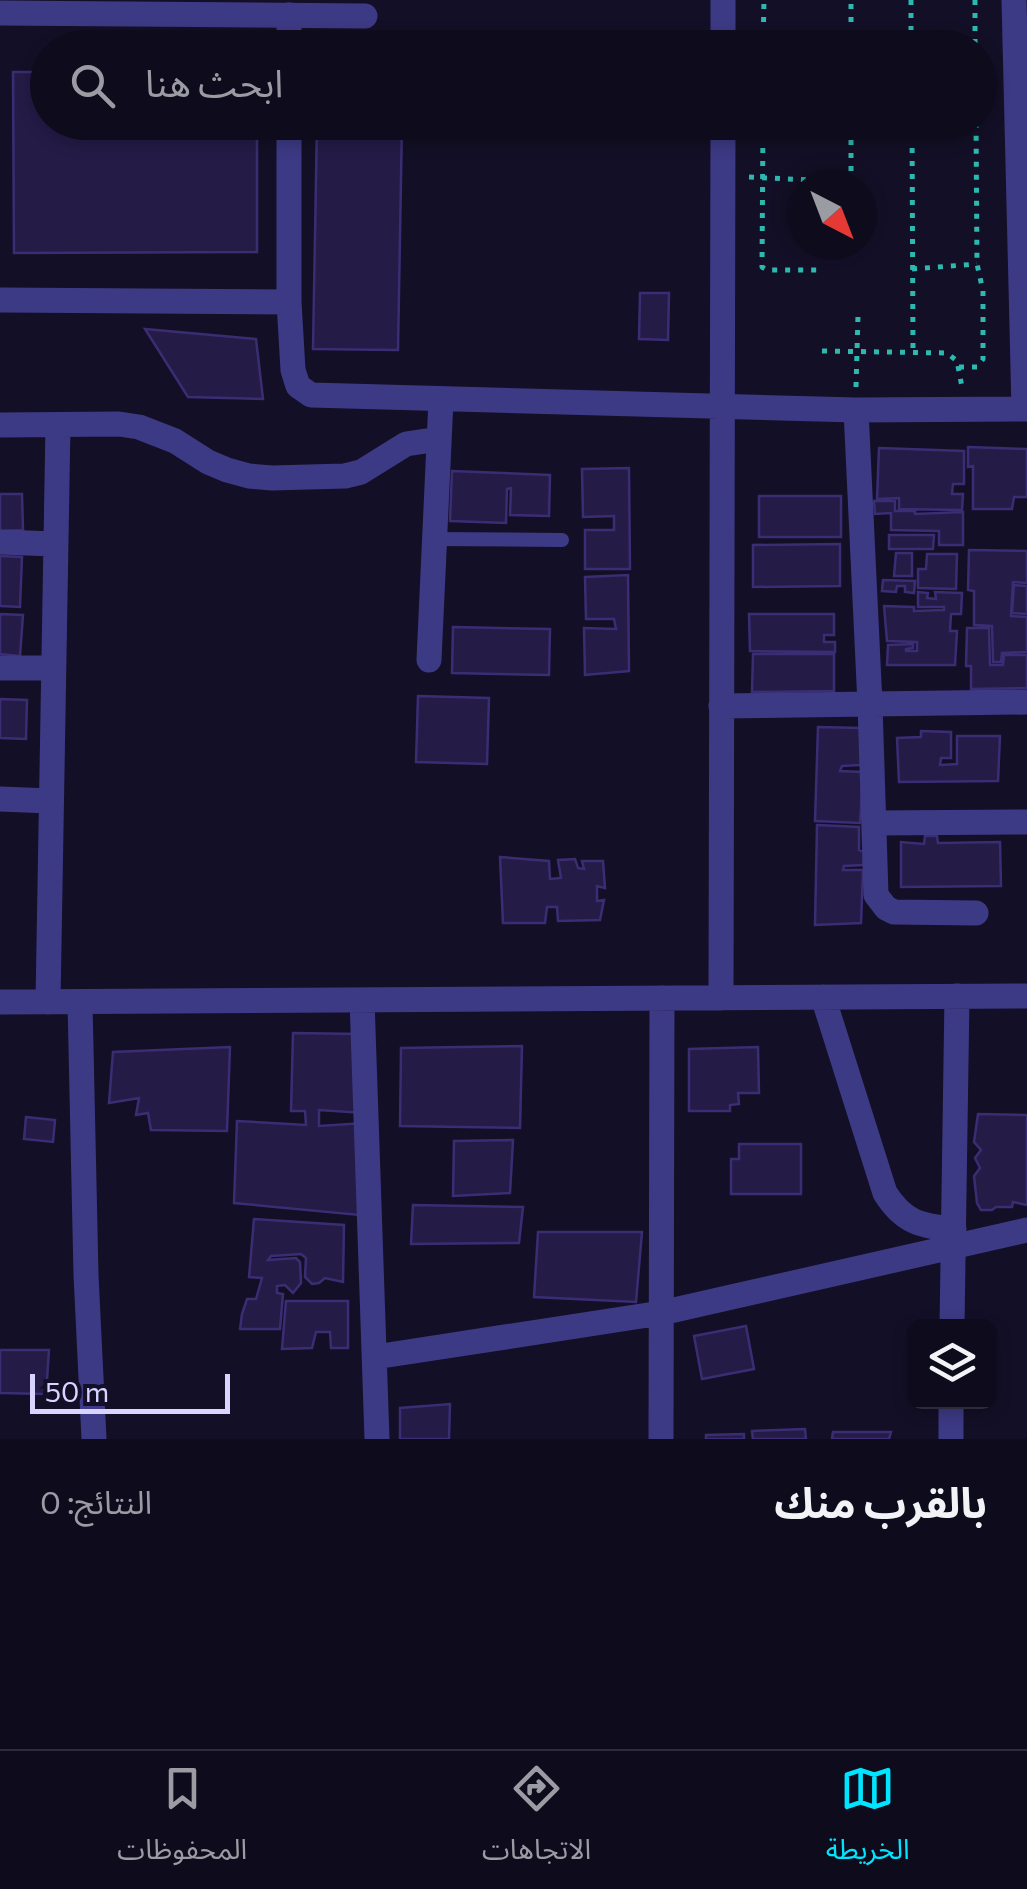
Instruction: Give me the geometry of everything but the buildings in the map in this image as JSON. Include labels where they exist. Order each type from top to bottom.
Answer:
[{"type":"street","points":[[723,0],[723,30]]},
{"type":"street","points":[[289,140],[289,302],[294,378],[304,392],[319,396],[440,400],[1026,410],[1022,151],[1014,0]]},
{"type":"street","points":[[0,13],[366,16]]},
{"type":"street","points":[[288,15],[288,30]]},
{"type":"street","points":[[720,998],[723,140]]},
{"type":"street","points":[[0,300],[289,302]]},
{"type":"street","points":[[429,660],[440,400]]},
{"type":"street","points":[[856,410],[876,895],[886,908],[903,912],[976,913]]},
{"type":"street","points":[[0,425],[139,426],[176,441],[227,470],[272,478],[345,476],[361,472],[406,444],[438,438]]},
{"type":"street","points":[[48,1002],[58,425]]},
{"type":"street","points":[[0,542],[55,544]]},
{"type":"street","points":[[0,668],[52,668]]},
{"type":"street","points":[[721,706],[1027,702]]},
{"type":"street","points":[[0,799],[50,801]]},
{"type":"street","points":[[874,823],[1027,822]]},
{"type":"street","points":[[952,1319],[957,996]]},
{"type":"street","points":[[0,1002],[1027,996]]},
{"type":"street","points":[[823,997],[886,1193],[904,1216],[953,1238]]},
{"type":"street","points":[[661,1439],[662,998]]},
{"type":"street","points":[[362,1000],[377,1439]]},
{"type":"street","points":[[80,1002],[94,1439]]},
{"type":"street","points":[[374,1356],[661,1313],[953,1238],[1027,1230]]},
{"type":"street","points":[[951,1409],[951,1439]]},
{"type":"lane","points":[[434,539],[562,540]]},
{"type":"path","points":[[764,0],[764,30]]},
{"type":"path","points":[[852,0],[852,30]]},
{"type":"path","points":[[911,0],[911,30]]},
{"type":"path","points":[[975,0],[975,30]]},
{"type":"path","points":[[763,140],[764,269],[822,270]]},
{"type":"path","points":[[851,140],[851,170]]},
{"type":"path","points":[[912,140],[913,352]]},
{"type":"path","points":[[959,366],[977,367],[983,359],[982,291],[976,264],[976,140]]},
{"type":"path","points":[[723,176],[787,180]]},
{"type":"path","points":[[912,270],[976,264]]},
{"type":"path","points":[[856,410],[858,315]]},
{"type":"path","points":[[822,350],[947,354],[959,366],[964,410]]}]
